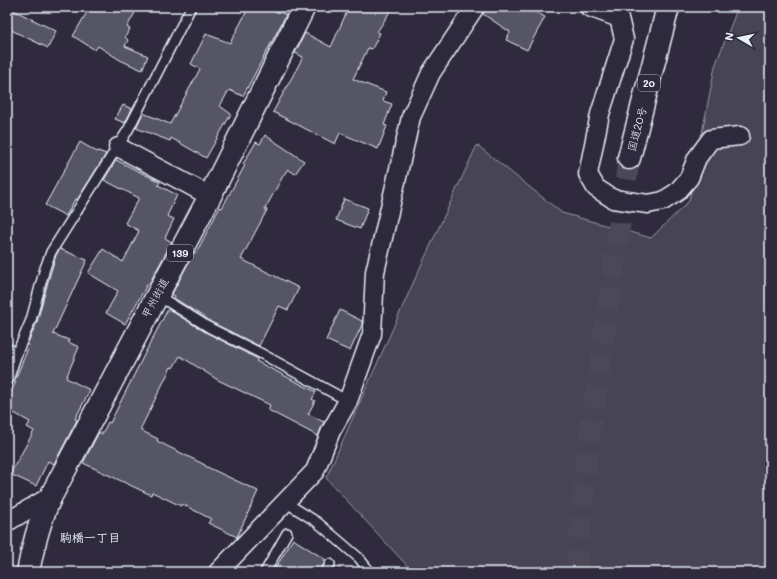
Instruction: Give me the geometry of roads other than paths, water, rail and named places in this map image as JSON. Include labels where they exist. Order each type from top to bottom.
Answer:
[{"type":"highway","name":"甲州街道","points":[[28,572],[34,540],[51,496],[210,196],[304,7]]},
{"type":"highway","name":"国道20号","points":[[629,158],[668,7]]},
{"type":"street","points":[[218,572],[315,471],[331,431],[348,401],[372,334],[375,272],[411,117],[431,73],[475,7]]},
{"type":"street","points":[[590,7],[619,18],[624,39],[600,114],[588,174],[596,188],[613,199],[648,204],[662,201],[677,192],[688,178],[697,158],[711,140],[740,136]]},
{"type":"street","points":[[118,147],[210,196]]},
{"type":"street","points":[[7,522],[51,496]]},
{"type":"lane","points":[[7,383],[17,353],[31,320],[45,268],[51,252],[118,147],[191,7]]},
{"type":"lane","points":[[157,294],[210,328],[260,353],[348,401]]},
{"type":"lane","points":[[7,348],[17,353]]},
{"type":"lane","points":[[285,502],[318,522],[359,558],[370,572]]},
{"type":"lane","points":[[265,572],[287,533]]},
{"type":"tunnel","points":[[577,572],[586,462],[629,158]]},
{"type":"district","name":"駒橋一丁目","points":[[90,538]]}]
